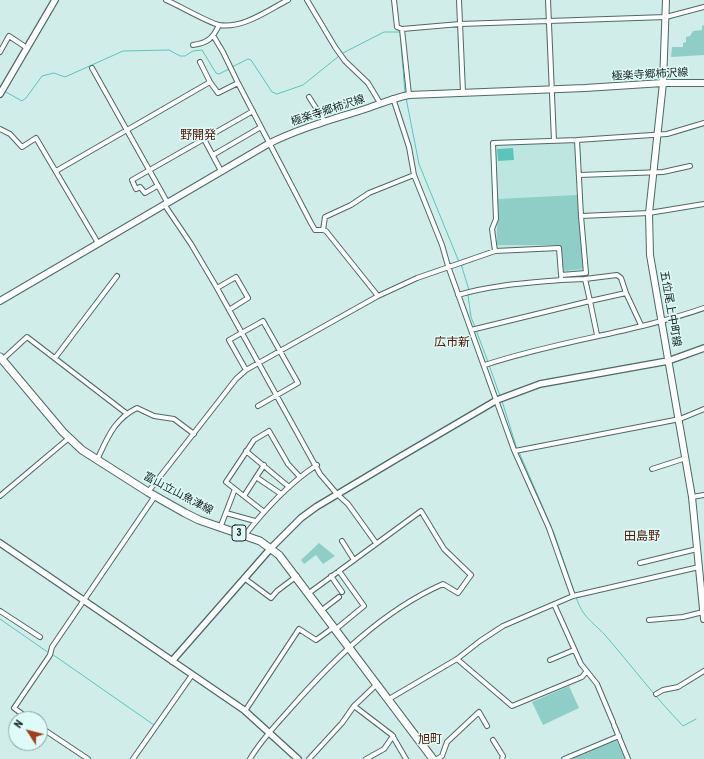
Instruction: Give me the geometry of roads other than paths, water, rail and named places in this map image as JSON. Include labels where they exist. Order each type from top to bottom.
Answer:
[{"type":"main road","name":"五位尾上中町線","points":[[666,0],[663,83],[649,213],[650,255],[680,419],[692,498],[697,549],[701,564],[704,619]]},
{"type":"main road","name":"極楽寺郷柿沢線","points":[[0,301],[268,144],[287,135],[393,98],[409,95],[463,92],[663,83],[704,83]]},
{"type":"main road","name":"富山立山魚津線","points":[[1,358],[69,438],[97,461],[198,520],[245,535],[271,548],[283,559],[350,646],[433,759]]},
{"type":"street","points":[[0,94],[2,84],[55,0]]},
{"type":"street","points":[[166,0],[219,24],[232,25],[246,22],[288,0]]},
{"type":"street","points":[[307,0],[335,47],[345,61],[368,83],[380,103]]},
{"type":"street","points":[[394,0],[397,27],[402,29],[460,24],[666,16],[704,7]]},
{"type":"street","points":[[459,0],[463,92]]},
{"type":"street","points":[[548,0],[554,142]]},
{"type":"street","points":[[193,45],[203,43],[214,37],[219,24]]},
{"type":"street","points":[[402,29],[409,95]]},
{"type":"street","points":[[0,52],[9,36],[26,48]]},
{"type":"street","points":[[214,37],[253,111],[268,144],[315,230],[326,231],[378,296]]},
{"type":"street","points":[[200,62],[210,82],[218,93],[238,83]]},
{"type":"street","points":[[92,68],[166,200],[165,204],[278,395],[317,465],[320,474],[337,494],[348,504],[376,543]]},
{"type":"street","points":[[56,171],[210,82]]},
{"type":"street","points":[[309,97],[325,122]]},
{"type":"street","points":[[393,98],[409,147],[414,175],[442,245],[458,295],[515,451],[549,528],[573,596]]},
{"type":"street","points":[[157,186],[145,193],[140,187],[136,189],[132,180],[253,111]]},
{"type":"street","points":[[495,251],[492,229],[496,219],[492,143],[554,142],[658,135],[704,123]]},
{"type":"street","points":[[212,155],[260,128]]},
{"type":"street","points":[[0,129],[10,134],[22,147],[36,138],[98,243]]},
{"type":"street","points":[[204,139],[221,171]]},
{"type":"street","points":[[561,274],[586,273],[577,140]]},
{"type":"street","points":[[579,174],[653,173],[690,166]]},
{"type":"street","points":[[323,230],[324,218],[351,205],[369,193],[414,175]]},
{"type":"street","points":[[581,216],[649,213],[704,204]]},
{"type":"street","points":[[18,711],[14,708],[50,655],[52,647],[84,601],[152,494],[236,378],[246,370],[260,364],[378,296],[448,266],[495,251],[559,248],[561,280]]},
{"type":"street","points":[[458,295],[493,287],[617,275],[621,278],[626,293],[641,325]]},
{"type":"street","points":[[55,358],[117,276]]},
{"type":"street","points":[[216,288],[236,277],[248,298],[229,310]]},
{"type":"street","points":[[585,279],[597,335]]},
{"type":"street","points":[[471,330],[626,293]]},
{"type":"street","points":[[484,365],[597,335],[662,321],[704,308]]},
{"type":"street","points":[[246,370],[229,340],[263,321],[298,383],[258,406]]},
{"type":"street","points":[[1,358],[27,337],[126,413]]},
{"type":"street","points":[[172,661],[271,548],[301,518],[337,494],[497,400],[540,384],[668,360],[704,348]]},
{"type":"street","points":[[97,461],[114,426],[126,413],[137,408],[154,416],[174,419],[194,434]]},
{"type":"street","points":[[515,451],[680,419],[704,409]]},
{"type":"street","points":[[264,510],[226,482],[254,440],[269,431],[288,464],[300,477]]},
{"type":"street","points":[[0,496],[69,438]]},
{"type":"street","points":[[246,451],[289,487]]},
{"type":"street","points":[[652,468],[686,458]]},
{"type":"street","points":[[244,496],[264,465]]},
{"type":"street","points":[[245,535],[264,510],[300,477],[317,465]]},
{"type":"street","points":[[256,476],[281,494]]},
{"type":"street","points":[[220,528],[235,489]]},
{"type":"street","points":[[692,498],[704,495]]},
{"type":"street","points":[[250,759],[269,732],[317,677],[350,646],[393,611],[417,596],[443,584],[458,593],[471,575],[444,549],[421,511],[309,593]]},
{"type":"street","points":[[226,514],[256,521]]},
{"type":"street","points":[[342,541],[354,560]]},
{"type":"street","points":[[0,543],[245,711],[298,759]]},
{"type":"street","points":[[640,563],[697,549]]},
{"type":"street","points":[[389,699],[457,659],[480,641],[503,626],[573,596],[701,564]]},
{"type":"street","points":[[245,711],[299,629],[316,640],[364,606],[339,571]]},
{"type":"street","points":[[244,578],[271,598],[277,591],[297,576]]},
{"type":"street","points":[[322,610],[341,594],[331,576]]},
{"type":"street","points":[[554,604],[574,650],[586,672],[597,684],[628,759]]},
{"type":"street","points":[[0,611],[40,637]]},
{"type":"street","points":[[649,620],[683,617],[703,612]]},
{"type":"street","points":[[550,660],[574,650]]},
{"type":"street","points":[[457,659],[512,706],[582,677],[586,672]]},
{"type":"street","points":[[656,694],[663,690],[678,687],[704,671]]},
{"type":"street","points":[[133,759],[192,674]]},
{"type":"street","points":[[309,759],[342,723],[354,706],[377,684]]},
{"type":"street","points":[[354,706],[393,736],[406,759]]},
{"type":"street","points":[[437,759],[442,756],[447,742],[479,712],[487,726]]},
{"type":"street","points":[[48,732],[88,759]]},
{"type":"street","points":[[366,759],[384,749],[393,736]]},
{"type":"street","points":[[564,759],[619,736]]},
{"type":"street","points":[[493,740],[502,756],[502,759]]},
{"type":"waterway","points":[[341,54],[384,32],[400,32],[405,93]]},
{"type":"waterway","points":[[4,91],[22,101],[26,98],[42,76],[54,73],[65,77],[123,51],[169,50],[180,56],[185,56],[193,51],[202,50],[216,73],[219,74],[229,69]]},
{"type":"waterway","points":[[232,67],[248,59],[251,60],[272,92],[277,94],[303,85],[339,56]]},
{"type":"waterway","points":[[406,98],[419,164],[459,262]]},
{"type":"waterway","points":[[461,264],[469,290]]},
{"type":"waterway","points":[[468,295],[471,317],[475,327]]},
{"type":"waterway","points":[[476,330],[488,362]]},
{"type":"waterway","points":[[489,365],[500,396]]},
{"type":"waterway","points":[[502,401],[517,449]]},
{"type":"waterway","points":[[519,452],[554,533],[575,594]]},
{"type":"waterway","points":[[576,597],[582,610],[588,618],[605,635],[683,726],[696,719]]},
{"type":"waterway","points":[[0,619],[49,653]]},
{"type":"waterway","points":[[52,654],[154,725]]},
{"type":"district","name":"野開発","points":[[198,136]]},
{"type":"district","name":"広市新","points":[[452,343]]},
{"type":"district","name":"田島野","points":[[642,537]]},
{"type":"district","name":"旭町","points":[[430,740]]}]
